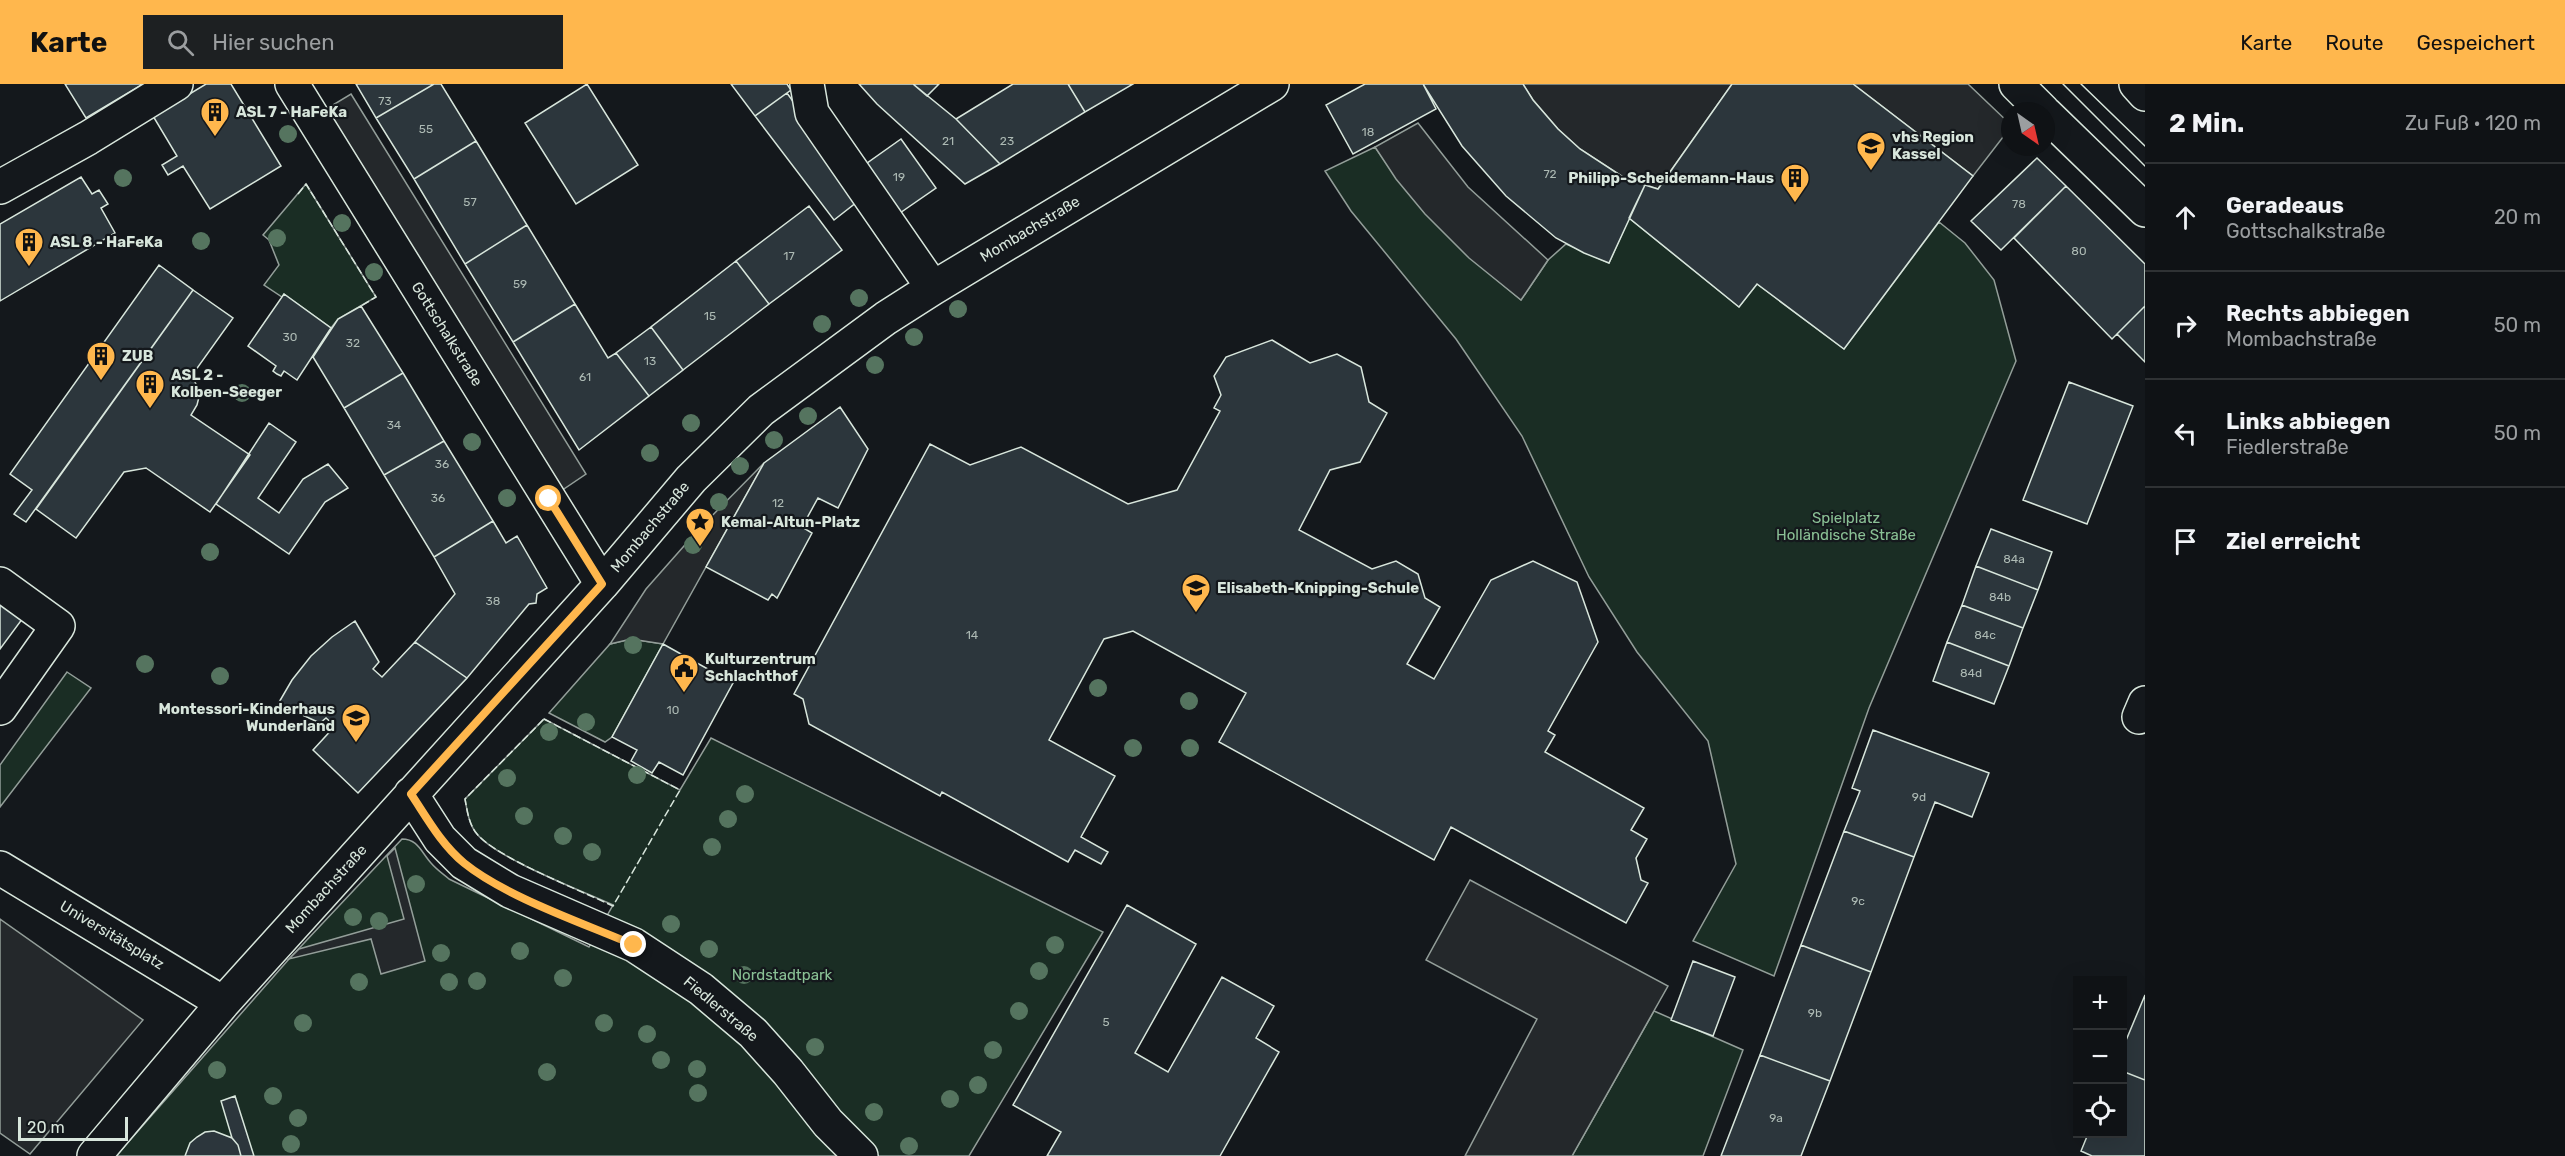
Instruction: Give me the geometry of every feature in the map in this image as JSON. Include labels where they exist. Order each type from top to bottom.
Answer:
[{"type":"street","points":[[0,187],[88,138],[176,84]]},
{"type":"street","name":"Gottschalkstraße","points":[[292,84],[602,584]]},
{"type":"street","points":[[807,84],[813,113],[933,288]]},
{"type":"street","name":"Mombachstraße","points":[[94,1156],[223,1002],[602,584],[691,479],[761,410],[886,318],[933,288],[1272,84]]},
{"type":"street","points":[[2016,84],[2038,102]]},
{"type":"street","points":[[2136,84],[2145,94]]},
{"type":"street","points":[[2055,119],[2145,210]]},
{"type":"street","points":[[0,584],[58,626],[0,708]]},
{"type":"street","name":"Fiedlerstraße","points":[[411,794],[440,839],[465,863],[510,891],[634,945],[701,989],[753,1033],[788,1072],[828,1123],[861,1156]]},
{"type":"street","name":"Universitätsplatz","points":[[0,868],[223,1002]]},
{"type":"green space","name":"Spielplatz Holländische Straße","points":[[1375,147],[1407,190],[1442,229],[1521,300],[1548,260],[1566,244],[1609,263],[1629,218],[1739,307],[1757,284],[1844,349],[1939,222],[1965,243],[1994,280],[2016,361],[1869,708],[1774,976],[1693,941],[1736,864],[1708,741],[1637,652],[1589,577],[1522,436],[1456,339],[1351,211],[1325,171]]},
{"type":"green space","points":[[306,184],[376,297],[338,319],[331,328],[284,294],[282,297],[264,285],[279,265],[269,240],[263,235]]},
{"type":"green space","points":[[631,639],[663,644],[612,737],[605,742],[549,713],[610,644]]},
{"type":"green space","points":[[67,672],[91,688],[0,807],[0,765]]},
{"type":"green space","name":"Nordstadtpark","points":[[544,719],[680,790],[711,738],[1103,932],[969,1156],[116,1156],[289,959],[402,839],[416,844],[433,865],[449,879],[589,947],[613,905],[540,873],[487,843],[477,834],[470,822],[465,799]]},
{"type":"green space","points":[[1654,1011],[1743,1050],[1703,1156],[1572,1156]]},
{"type":"shaded area","points":[[1523,84],[1732,84],[1658,189],[1626,179],[1580,149],[1558,129],[1533,100]]},
{"type":"shaded area","points":[[1853,84],[1968,84],[2001,115],[2001,140],[1973,176]]},
{"type":"shaded area","points":[[351,94],[586,474],[549,499],[313,117]]},
{"type":"shaded area","points":[[1418,123],[1468,187],[1548,260],[1521,300],[1469,258],[1425,214],[1396,179],[1375,147]]},
{"type":"shaded area","name":"Kemal-Altun-Platz","points":[[764,463],[663,644],[631,639],[610,644],[646,589],[699,529]]},
{"type":"shaded area","points":[[395,848],[425,961],[381,974],[371,939],[289,959],[299,949],[404,919],[387,856]]},
{"type":"shaded area","points":[[1470,880],[1668,986],[1572,1156],[1465,1156],[1537,1019],[1426,960]]},
{"type":"shaded area","points":[[0,919],[143,1020],[30,1154],[0,1133]]},
{"type":"building","points":[[65,84],[143,84],[86,118]]},
{"type":"building","name":"ASL 7 - HaFeKa","points":[[206,84],[231,84],[281,166],[210,209],[183,166],[168,175],[162,165],[177,156],[153,116]]},
{"type":"building","points":[[356,84],[434,84],[376,118]]},
{"type":"building","points":[[434,84],[441,84],[476,141],[414,179],[376,118]]},
{"type":"building","points":[[587,84],[638,165],[576,204],[525,123]]},
{"type":"building","points":[[731,84],[787,84],[791,90],[755,116]]},
{"type":"building","points":[[859,84],[913,84],[956,119],[1000,164],[965,184],[877,104]]},
{"type":"building","points":[[913,84],[939,84],[927,96]]},
{"type":"building","points":[[1013,84],[1068,84],[1085,112],[1000,164],[956,119]]},
{"type":"building","points":[[1068,84],[1133,84],[1085,112]]},
{"type":"building","points":[[1365,84],[1423,84],[1436,109],[1353,154],[1326,105]]},
{"type":"building","name":"Philipp-Scheidemann-Haus","points":[[1423,84],[1523,84],[1533,100],[1558,129],[1580,149],[1626,179],[1645,185],[1609,263],[1556,238],[1506,196],[1462,146]]},
{"type":"building","name":"Philipp-Scheidemann-Haus","points":[[1732,84],[1853,84],[1973,176],[1844,349],[1757,284],[1739,307],[1629,218],[1645,185],[1658,189]]},
{"type":"building","points":[[787,93],[862,198],[834,220],[755,116]]},
{"type":"building","points":[[901,139],[936,188],[897,215],[863,166]]},
{"type":"building","points":[[476,141],[527,225],[465,264],[414,179]]},
{"type":"building","points":[[2037,158],[2066,186],[2001,250],[1971,221]]},
{"type":"building","name":"ASL 8 - HaFeKa","points":[[81,177],[92,194],[99,190],[108,204],[101,208],[115,233],[0,301],[0,224]]},
{"type":"building","points":[[2066,186],[2145,264],[2145,306],[2112,339],[2014,238]]},
{"type":"building","points":[[809,206],[842,250],[769,304],[736,261]]},
{"type":"building","points":[[527,225],[575,304],[513,342],[465,264]]},
{"type":"building","points":[[736,261],[769,304],[683,370],[651,327]]},
{"type":"building","name":"ZUB","points":[[159,265],[193,290],[26,522],[14,514],[32,490],[10,474]]},
{"type":"building","name":"ASL 2 - Kolben-Seeger","points":[[193,290],[233,318],[190,378],[195,382],[200,393],[191,415],[250,455],[210,512],[146,468],[124,472],[76,538],[36,509]]},
{"type":"building","points":[[284,294],[331,328],[297,380],[284,371],[281,376],[277,374],[273,371],[276,366],[248,346]]},
{"type":"building","points":[[575,304],[608,358],[616,353],[649,396],[579,450],[513,342]]},
{"type":"building","points":[[361,306],[403,373],[344,408],[313,357],[338,319]]},
{"type":"building","points":[[2145,306],[2145,362],[2117,334]]},
{"type":"building","points":[[651,327],[683,370],[649,396],[616,353]]},
{"type":"building","points":[[1272,340],[1310,363],[1337,354],[1361,367],[1369,402],[1387,413],[1360,462],[1330,470],[1299,530],[1372,569],[1396,561],[1418,574],[1425,598],[1440,607],[1407,664],[1434,679],[1491,580],[1533,561],[1577,582],[1598,642],[1548,731],[1555,735],[1545,752],[1644,808],[1631,830],[1647,839],[1636,858],[1641,880],[1648,883],[1626,923],[1451,827],[1434,860],[1219,742],[1246,693],[1133,631],[1104,639],[1049,740],[1115,776],[1081,837],[1108,852],[1101,864],[1075,850],[1068,862],[942,792],[940,796],[809,724],[803,699],[794,694],[930,444],[970,465],[1021,447],[1128,504],[1177,490],[1220,411],[1214,408],[1221,395],[1214,376],[1226,357]]},
{"type":"building","points":[[403,373],[444,441],[384,475],[344,408]]},
{"type":"building","points":[[2069,382],[2133,406],[2087,524],[2023,500]]},
{"type":"building","points":[[840,407],[868,449],[838,508],[818,498],[802,527],[812,533],[777,598],[772,594],[768,600],[706,567],[764,463]]},
{"type":"building","points":[[269,423],[296,442],[258,498],[279,513],[303,479],[328,464],[348,488],[325,502],[289,554],[216,504]]},
{"type":"building","points":[[444,441],[493,521],[434,557],[384,475]]},
{"type":"building","points":[[493,521],[506,543],[517,536],[547,588],[537,594],[536,603],[529,604],[467,678],[415,642],[455,594],[434,557]]},
{"type":"building","points":[[1991,529],[2052,552],[2038,590],[1976,566]]},
{"type":"building","points":[[1976,566],[2038,590],[2023,628],[1962,605]]},
{"type":"building","points":[[0,601],[23,618],[0,649]]},
{"type":"building","points":[[1962,605],[2023,628],[2009,666],[1947,642]]},
{"type":"building","points":[[355,621],[379,662],[373,669],[382,677],[415,642],[467,678],[358,793],[313,750],[335,726],[326,718],[320,723],[278,704],[292,680],[311,656]]},
{"type":"building","points":[[1947,642],[2009,666],[1994,704],[1933,681]]},
{"type":"building","points":[[663,644],[733,683],[683,775],[659,762],[652,773],[631,761],[637,750],[612,737]]},
{"type":"building","points":[[1873,730],[1989,773],[1972,817],[1935,802],[1914,857],[1844,831],[1860,791],[1852,788]]},
{"type":"building","points":[[1844,831],[1914,857],[1871,972],[1801,945]]},
{"type":"building","points":[[1127,905],[1196,944],[1135,1053],[1168,1072],[1222,977],[1274,1006],[1256,1038],[1279,1052],[1220,1156],[1047,1156],[1061,1132],[1013,1105]]},
{"type":"building","points":[[1801,945],[1871,972],[1830,1081],[1760,1055]]},
{"type":"building","points":[[1693,961],[1735,977],[1713,1036],[1671,1020]]},
{"type":"building","points":[[2145,995],[2145,1080],[2127,1073],[2127,1038]]},
{"type":"building","points":[[1760,1055],[1830,1081],[1801,1156],[1721,1156]]},
{"type":"building","points":[[2127,1073],[2145,1080],[2145,1156],[2092,1156],[2081,1151],[2086,1138],[2127,1138]]},
{"type":"building","points":[[235,1096],[254,1156],[241,1156],[238,1145],[232,1138],[221,1101]]},
{"type":"building","points":[[214,1131],[232,1138],[238,1145],[241,1156],[185,1156],[190,1143],[205,1132]]},
{"type":"tram line","points":[[2063,84],[2145,166]]},
{"type":"tram line","points":[[2081,84],[2145,146]]},
{"type":"fence","points":[[298,194],[306,184],[376,297],[361,306]]},
{"type":"fence","points":[[544,719],[680,790],[613,906],[502,853],[477,834],[470,822],[465,799],[544,719]]},
{"type":"place","name":"ASL 7 - HaFeKa","points":[[215,138]]},
{"type":"place","name":"vhs Region Kassel","points":[[1871,172]]},
{"type":"place","name":"Philipp-Scheidemann-Haus","points":[[1795,204]]},
{"type":"place","name":"ASL 8 - HaFeKa","points":[[29,268]]},
{"type":"place","name":"ZUB","points":[[101,382]]},
{"type":"place","name":"ASL 2 - Kolben-Seeger","points":[[150,410]]},
{"type":"place","name":"Kemal-Altun-Platz","points":[[700,548]]},
{"type":"place","name":"Elisabeth-Knipping-Schule","points":[[1196,614]]},
{"type":"place","name":"Kulturzentrum Schlachthof","points":[[684,694]]},
{"type":"place","name":"Montessori-Kinderhaus Wunderland","points":[[356,744]]},
{"type":"route","points":[[549,499],[602,584],[411,794],[440,839],[465,863],[510,891],[634,945]]}]
